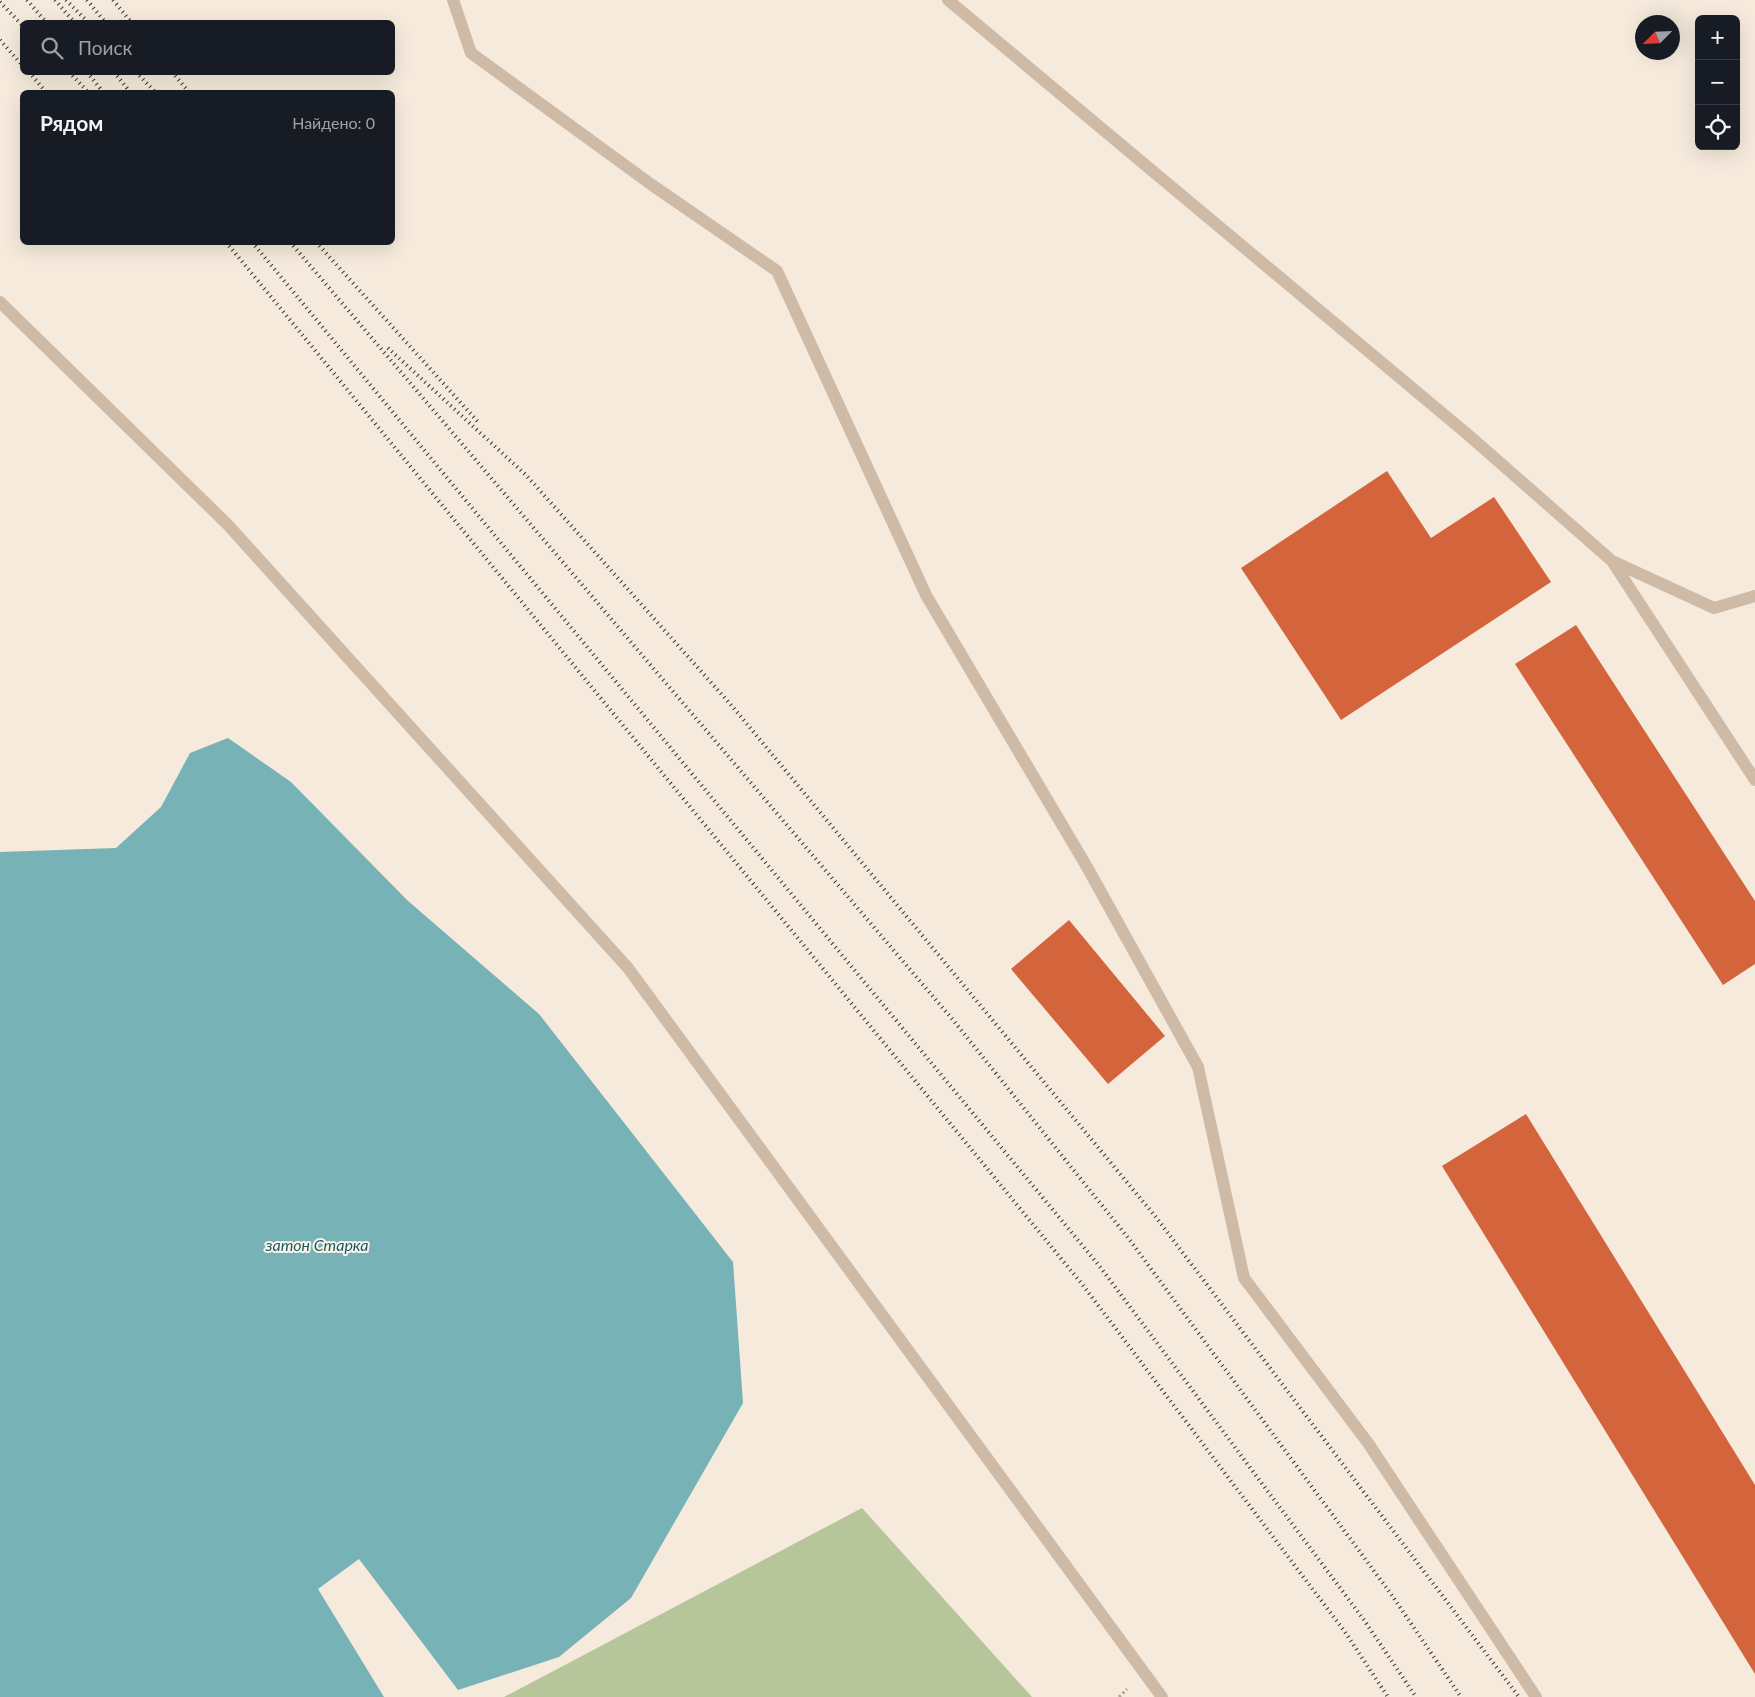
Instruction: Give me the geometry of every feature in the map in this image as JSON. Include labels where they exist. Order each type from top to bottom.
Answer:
[{"type":"street","points":[[453,0],[471,53],[652,185],[777,271],[926,595],[1087,867],[1198,1068],[1244,1278],[1368,1443],[1536,1697]]},
{"type":"street","points":[[948,0],[1466,433],[1612,561],[1755,780]]},
{"type":"street","points":[[0,302],[228,524],[628,968],[1162,1697]]},
{"type":"street","points":[[1612,561],[1714,608],[1755,596]]},
{"type":"green space","points":[[862,1508],[1032,1697],[504,1697]]},
{"type":"water","name":"затон Старка","points":[[228,738],[291,782],[407,900],[539,1014],[733,1262],[743,1403],[631,1598],[559,1657],[458,1690],[359,1559],[318,1589],[384,1697],[0,1697],[0,852],[116,848],[161,807],[190,753]]},
{"type":"building","points":[[1387,471],[1431,538],[1494,497],[1551,582],[1341,720],[1241,568]]},
{"type":"building","points":[[1576,625],[1755,901],[1755,964],[1723,985],[1515,664]]},
{"type":"building","points":[[1069,920],[1165,1036],[1108,1084],[1011,969]]},
{"type":"building","points":[[1526,1114],[1755,1485],[1755,1674],[1442,1166]]},
{"type":"railway","points":[[27,0],[44,20]]},
{"type":"railway","points":[[55,0],[72,20]]},
{"type":"railway","points":[[66,0],[86,20]]},
{"type":"railway","points":[[87,0],[103,20]]},
{"type":"railway","points":[[113,0],[129,20]]},
{"type":"railway","points":[[0,2],[20,23]]},
{"type":"railway","points":[[0,40],[20,63]]},
{"type":"railway","points":[[32,75],[44,90]]},
{"type":"railway","points":[[72,75],[86,90]]},
{"type":"railway","points":[[89,75],[101,90]]},
{"type":"railway","points":[[116,75],[128,90]]},
{"type":"railway","points":[[139,75],[153,90]]},
{"type":"railway","points":[[175,75],[187,90]]},
{"type":"railway","points":[[228,245],[1082,1284],[1345,1632],[1388,1697]]},
{"type":"railway","points":[[254,245],[1101,1268],[1364,1620],[1416,1697]]},
{"type":"railway","points":[[293,245],[953,1020],[1129,1239],[1391,1594],[1461,1697]]},
{"type":"railway","points":[[319,245],[479,423]]},
{"type":"railway","points":[[388,348],[526,475],[732,706],[1155,1216],[1519,1697]]}]
